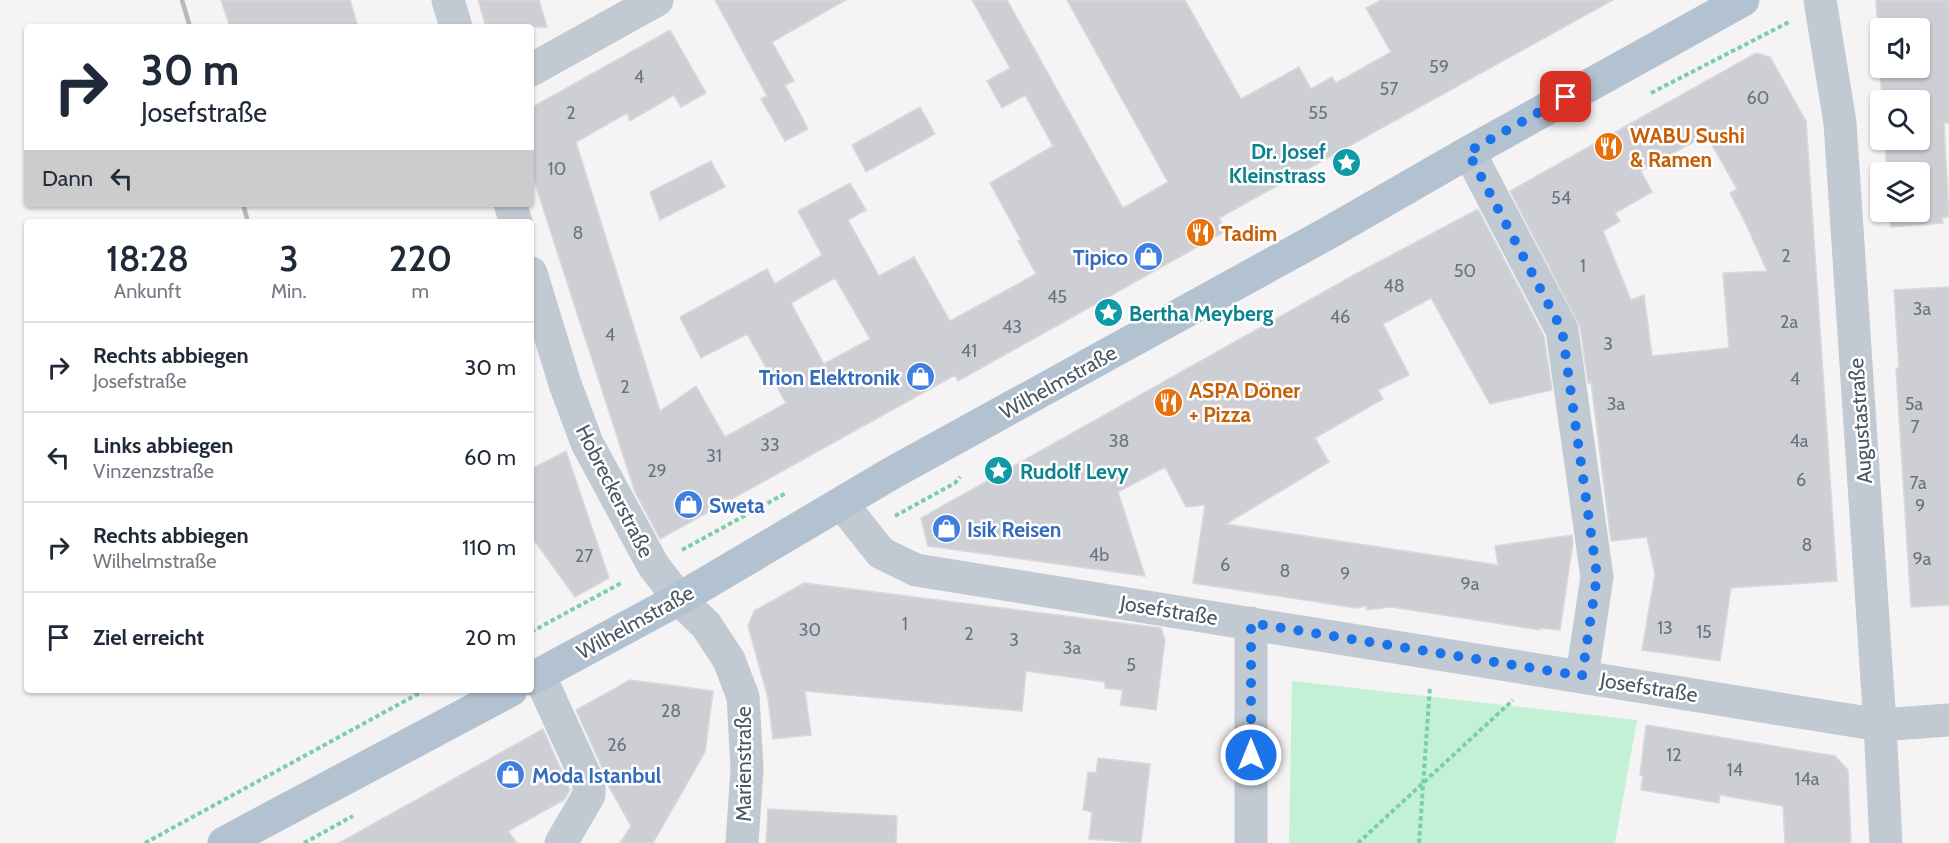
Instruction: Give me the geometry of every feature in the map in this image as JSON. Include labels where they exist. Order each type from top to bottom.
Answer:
[{"type":"main road","name":"Wilhelmstraße","points":[[534,678],[679,598],[892,473],[1330,232],[1468,152],[1743,0]]},
{"type":"main road","name":"Wilhelmstraße","points":[[225,843],[506,693]]},
{"type":"street","points":[[448,0],[455,24]]},
{"type":"street","points":[[534,68],[657,0]]},
{"type":"street","name":"Augustastraße","points":[[1820,0],[1840,123],[1886,843]]},
{"type":"street","points":[[1468,152],[1562,330],[1597,576],[1582,676]]},
{"type":"street","name":"Hobreckerstraße","points":[[534,283],[565,384],[587,443],[653,565],[679,598]]},
{"type":"street","name":"Josefstraße","points":[[842,504],[881,553],[916,570],[1880,725],[1949,720]]},
{"type":"street","name":"Marienstraße","points":[[679,598],[706,625],[729,660],[743,697],[747,769],[742,843]]},
{"type":"street","points":[[1251,623],[1251,843]]},
{"type":"street","points":[[534,693],[590,784],[589,795],[561,843]]},
{"type":"path","points":[[1419,843],[1434,652]]},
{"type":"path","points":[[1358,843],[1544,670]]},
{"type":"path","points":[[145,843],[420,693]]},
{"type":"green space","points":[[1292,681],[1637,720],[1615,843],[1289,843]]},
{"type":"building","points":[[221,0],[350,0],[357,24],[229,24]]},
{"type":"building","points":[[478,0],[539,0],[547,27],[534,27],[534,24],[485,24]]},
{"type":"building","points":[[715,0],[846,0],[772,42],[794,81],[785,85],[808,129],[785,141],[761,99],[767,96]]},
{"type":"building","points":[[972,0],[1007,0],[1123,208],[1168,182],[1067,0],[1185,0],[1241,99],[1299,67],[1311,89],[1332,77],[1336,83],[1391,52],[1366,8],[1381,0],[1613,0],[1219,218],[1226,231],[958,381],[955,375],[660,539],[635,492],[534,180],[534,106],[670,30],[706,93],[681,107],[674,95],[630,121],[627,113],[576,142],[660,411],[696,386],[725,437],[786,403],[747,334],[701,358],[680,317],[767,269],[775,284],[822,255],[798,211],[850,183],[866,210],[848,220],[879,276],[914,257],[950,321],[1036,274],[1018,241],[1021,240],[990,183],[1053,146],[1025,95],[1002,108],[987,81],[1010,68]],"holes":[[[835,278],[870,339],[824,364],[791,303]]]},
{"type":"building","points":[[1876,0],[1949,0],[1949,123],[1944,123],[1949,217],[1942,218],[1943,223],[1891,227],[1890,222],[1930,222],[1930,162],[1886,162],[1886,150],[1930,150],[1930,90],[1881,90],[1881,78],[1930,78],[1930,18],[1877,18]]},
{"type":"building","points":[[1756,53],[1770,57],[1806,121],[1837,581],[1731,588],[1720,661],[1642,650],[1655,574],[1647,537],[1611,541],[1591,382],[1588,383],[1580,327],[1510,191]],"holes":[[[1706,135],[1737,189],[1730,193],[1767,271],[1723,273],[1729,348],[1652,356],[1644,295],[1631,300],[1603,231],[1620,221],[1615,213],[1652,192],[1641,171]]]},
{"type":"building","points":[[920,107],[935,134],[866,172],[852,145]]},
{"type":"building","points":[[711,161],[725,187],[660,220],[650,192]]},
{"type":"building","points":[[1478,209],[1544,336],[1552,390],[1490,404],[1431,298],[1383,324],[1409,375],[1378,390],[1383,399],[1315,438],[1329,462],[1226,524],[1498,565],[1495,546],[1572,535],[1573,542],[1560,630],[1540,628],[1540,630],[1391,607],[1367,610],[1367,606],[1356,608],[1193,583],[1205,505],[1186,507],[1165,467],[1118,492],[1145,576],[928,546],[921,518],[1352,276]]},
{"type":"building","points":[[1949,287],[1949,605],[1911,607],[1896,368],[1899,368],[1894,290]]},
{"type":"building","points":[[566,451],[609,578],[575,597],[534,540],[534,467]]},
{"type":"building","points":[[804,583],[1161,628],[1165,640],[1156,710],[1120,705],[1123,690],[1105,688],[1105,682],[1026,671],[1022,711],[805,691],[811,735],[773,739],[768,698],[748,626],[754,611]]},
{"type":"building","points":[[630,680],[713,691],[705,752],[653,843],[620,843],[631,826],[608,785],[576,710]]},
{"type":"building","points":[[1646,725],[1835,756],[1848,770],[1851,843],[1785,843],[1783,806],[1720,795],[1719,803],[1641,790],[1643,776],[1640,775]]},
{"type":"building","points":[[543,729],[570,790],[564,800],[508,831],[517,843],[339,843]]},
{"type":"building","points":[[1098,758],[1150,764],[1141,843],[1089,839],[1092,812],[1083,810],[1088,772],[1096,773]]},
{"type":"building","points":[[768,809],[897,816],[896,843],[766,843]]},
{"type":"railway","points":[[182,0],[189,24]]},
{"type":"railway","points":[[244,207],[247,219]]},
{"type":"place","name":"WABU Sushi & Ramen","points":[[1609,147]]},
{"type":"place","name":"Dr. Josef Kleinstrass","points":[[1347,163]]},
{"type":"place","name":"Tadim","points":[[1200,233]]},
{"type":"place","name":"Tipico","points":[[1149,257]]},
{"type":"place","name":"Bertha Meyberg","points":[[1108,313]]},
{"type":"place","name":"Trion Elektronik","points":[[921,377]]},
{"type":"place","name":"ASPA Döner + Pizza","points":[[1168,402]]},
{"type":"place","name":"Rudolf Levy","points":[[999,471]]},
{"type":"place","name":"Sweta","points":[[688,505]]},
{"type":"place","name":"Isik Reisen","points":[[946,529]]},
{"type":"place","name":"Moda Istanbul","points":[[511,775]]},
{"type":"route","points":[[1251,755],[1251,623],[1582,676],[1597,576],[1562,330],[1468,152],[1566,97]]}]
